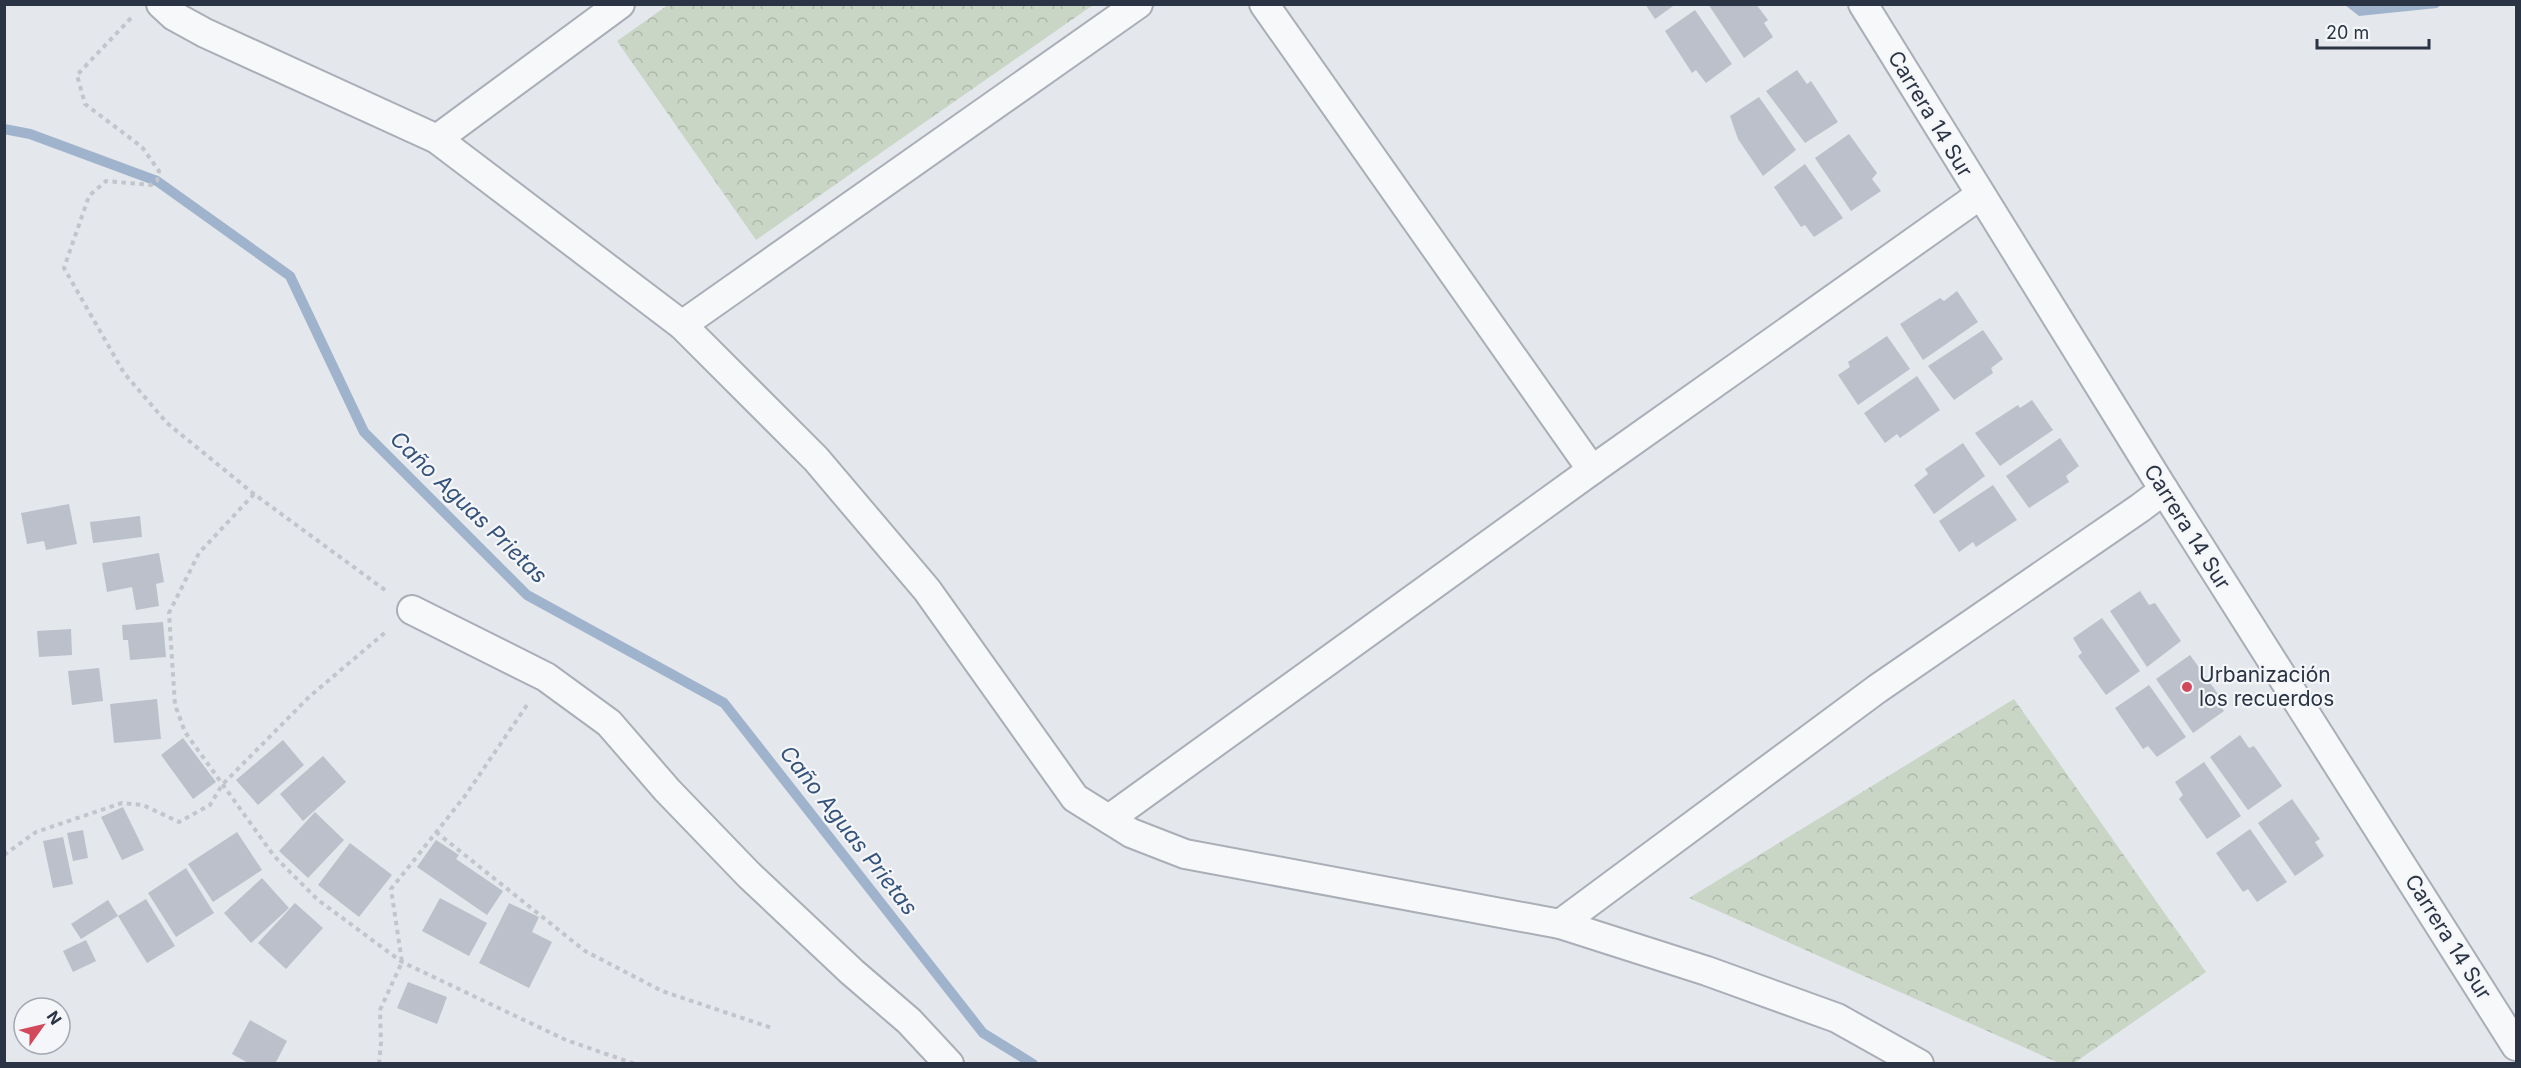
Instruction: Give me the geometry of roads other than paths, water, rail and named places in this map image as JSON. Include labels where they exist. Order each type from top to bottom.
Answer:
[{"type":"street","points":[[437,139],[620,4]]},
{"type":"street","points":[[682,325],[1138,4]]},
{"type":"street","points":[[1264,4],[1592,470]]},
{"type":"street","name":"Carrera 14 Sur","points":[[1863,4],[2164,490],[2517,1046]]},
{"type":"street","points":[[148,8],[174,16],[205,33],[437,139],[682,325],[816,459],[927,590],[1075,798],[1131,833],[1185,854],[1560,924],[1707,971],[1837,1018],[1919,1064]]},
{"type":"street","points":[[1109,819],[1592,470],[1980,195]]},
{"type":"street","points":[[1560,924],[1877,689],[2164,490]]},
{"type":"street","points":[[412,610],[546,677],[609,723],[667,790],[749,875],[852,972],[909,1021],[949,1064]]},
{"type":"water","points":[[2345,5],[2441,5],[2437,8],[2359,16]]},
{"type":"waterway","name":"Caño Aguas Prietas","points":[[4,129],[30,134],[157,181],[290,276],[364,432],[527,595],[724,703],[983,1033],[1033,1064]]},
{"type":"place","name":"Urbanización los recuerdos","points":[[2187,687]]}]
